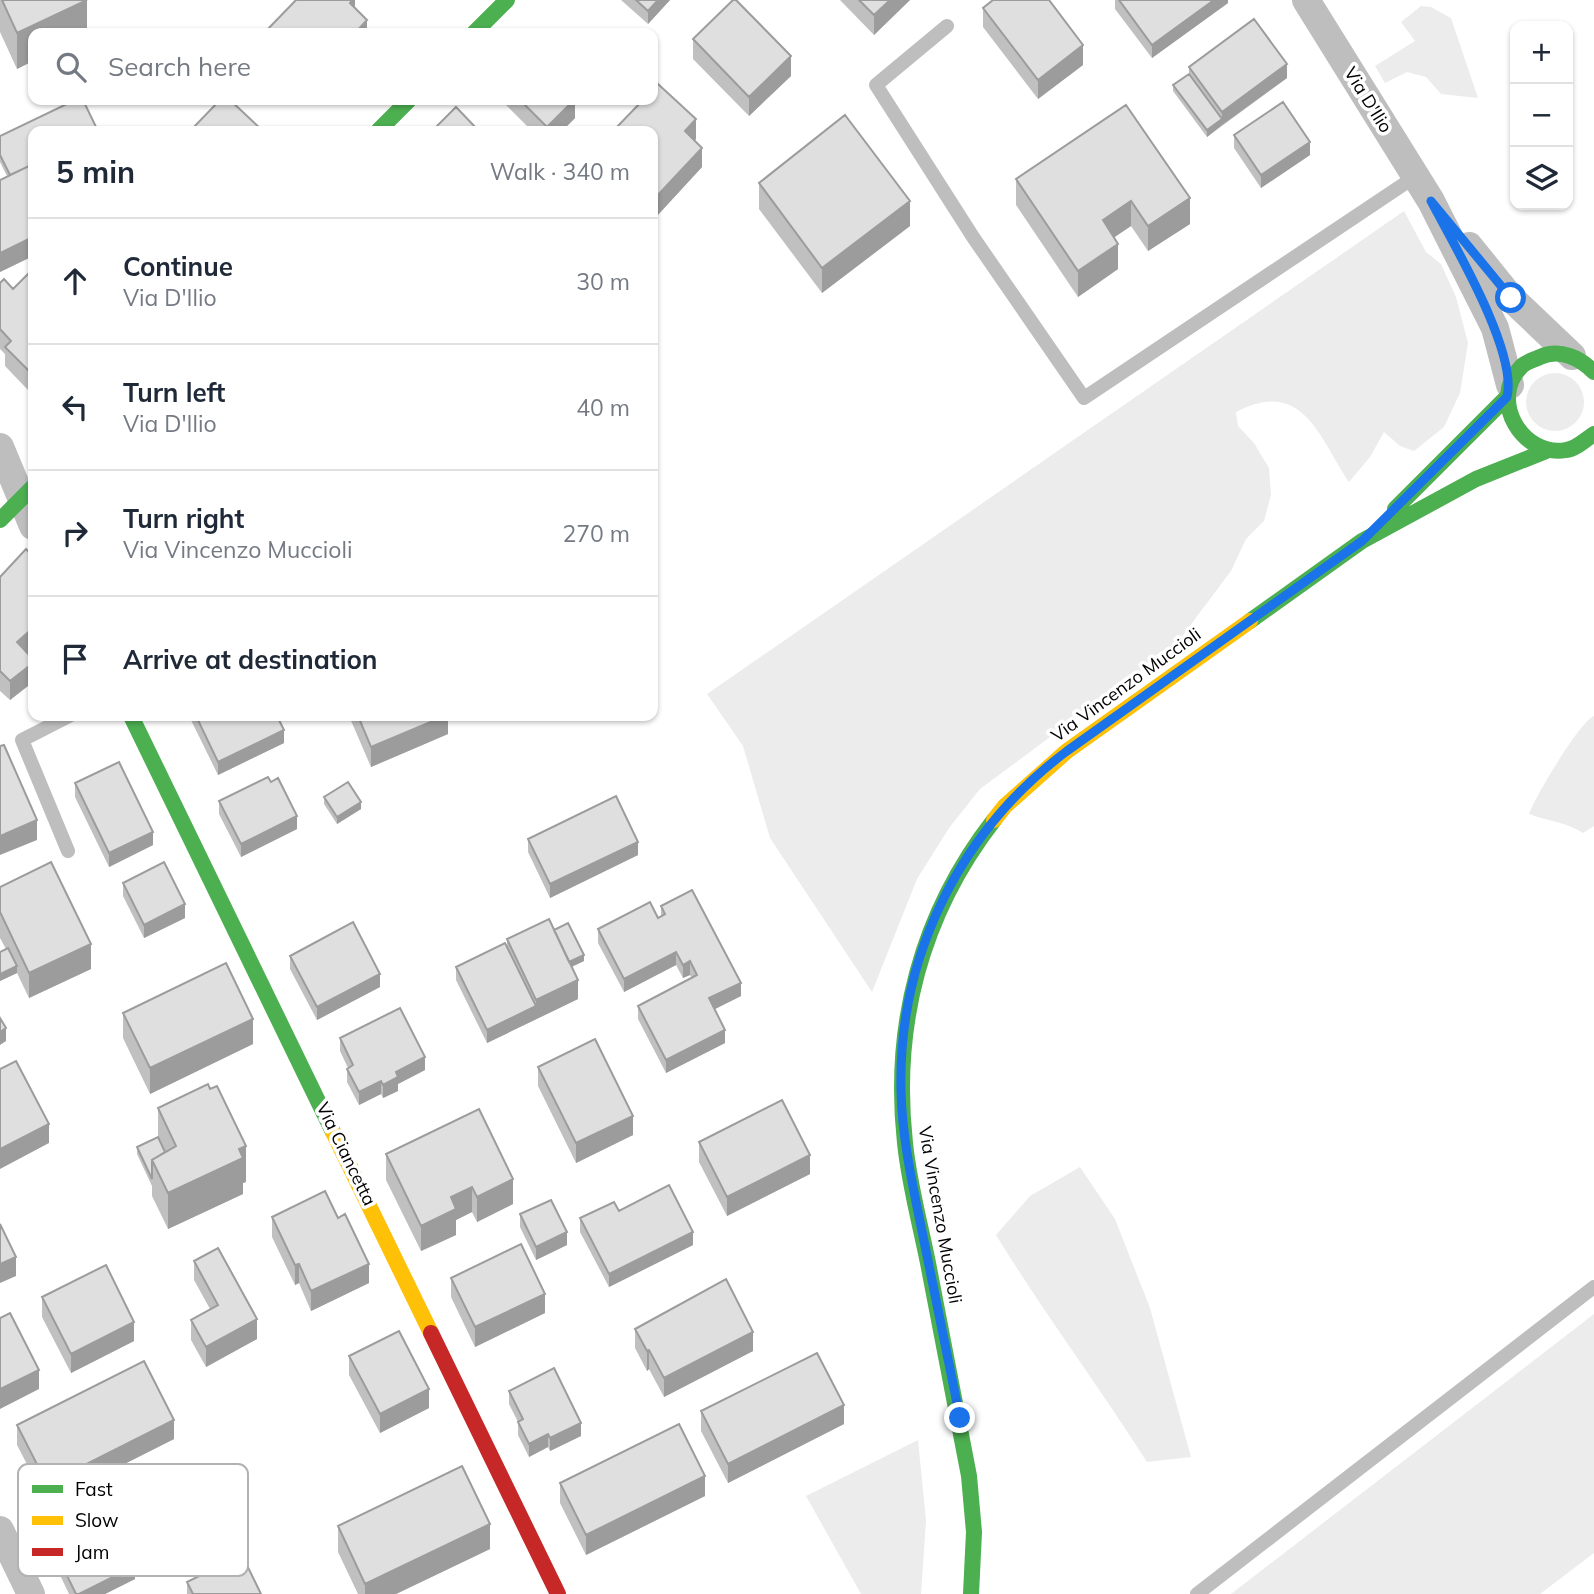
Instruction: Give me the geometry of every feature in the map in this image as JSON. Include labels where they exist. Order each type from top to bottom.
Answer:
[{"type":"street","points":[[479,28],[507,0]]},
{"type":"street","name":"Via D'Ilio","points":[[1306,0],[1431,201],[1495,328],[1509,391]]},
{"type":"street","points":[[383,126],[404,105]]},
{"type":"street","name":"Via D'Ilio","points":[[1431,201],[1511,298],[1583,364]]},
{"type":"street","name":"Via Vincenzo Muccioli","points":[[1362,541],[1509,391],[1528,362],[1557,354],[1583,364]]},
{"type":"street","points":[[1509,391],[1508,411],[1521,437],[1546,451]]},
{"type":"street","name":"Via Vincenzo Muccioli","points":[[971,1594],[974,1532],[969,1475],[905,1143],[901,1090],[906,1013],[932,921],[970,851],[1005,806],[1031,780],[1180,669],[1362,541],[1476,479],[1546,451],[1572,450],[1591,441]]},
{"type":"street","points":[[0,447],[27,492],[0,520]]},
{"type":"street","name":"Via Ciancetta","points":[[133,721],[558,1594]]},
{"type":"street","points":[[0,1530],[18,1567]]},
{"type":"street","points":[[22,1576],[31,1594]]},
{"type":"lane","points":[[947,26],[876,85],[973,237],[1084,398],[1416,176]]},
{"type":"lane","points":[[59,721],[22,740],[68,851]]},
{"type":"lane","points":[[1197,1594],[1594,1287]]},
{"type":"shaded area","points":[[1421,6],[1431,7],[1451,18],[1478,98],[1441,94],[1426,77],[1407,72],[1385,83],[1375,66],[1415,41],[1401,22]]},
{"type":"shaded area","points":[[1404,211],[1426,252],[1441,264],[1456,297],[1468,343],[1460,393],[1444,427],[1414,451],[1400,446],[1384,432],[1370,457],[1349,482],[1318,431],[1293,407],[1278,402],[1259,403],[1236,412],[1238,426],[1254,443],[1269,468],[1271,495],[1264,521],[1246,539],[1231,571],[1177,643],[980,789],[949,828],[917,879],[872,992],[770,838],[743,746],[707,694]]},
{"type":"shaded area","points":[[1549,373],[1561,373],[1576,381],[1584,396],[1584,408],[1576,423],[1561,431],[1549,431],[1534,423],[1526,408],[1526,396],[1534,381]]},
{"type":"shaded area","points":[[1594,716],[1594,826],[1583,833],[1529,814],[1569,745]]},
{"type":"shaded area","points":[[1080,1167],[1115,1219],[1150,1308],[1191,1457],[1147,1462],[996,1235],[1030,1196]]},
{"type":"shaded area","points":[[1594,1314],[1594,1553],[1540,1594],[1231,1594]]},
{"type":"shaded area","points":[[918,1440],[926,1521],[921,1594],[861,1594],[806,1496]]},
{"type":"building","points":[[2,0],[87,0],[17,33]]},
{"type":"building","points":[[296,0],[352,0],[350,3],[367,20],[360,28],[269,28]]},
{"type":"building","points":[[636,0],[658,0],[648,11]]},
{"type":"building","points":[[733,0],[791,56],[749,97],[693,39]]},
{"type":"building","points":[[859,0],[890,0],[874,15]]},
{"type":"building","points":[[993,0],[1049,0],[1083,45],[1038,80],[983,8]]},
{"type":"building","points":[[1119,0],[1214,0],[1152,45]]},
{"type":"building","points":[[1254,19],[1287,64],[1222,112],[1189,67]]},
{"type":"building","points":[[1189,74],[1222,119],[1207,130],[1173,85]]},
{"type":"building","points":[[658,84],[696,119],[685,131],[702,148],[658,195],[658,126],[618,126],[638,105],[658,105]]},
{"type":"building","points":[[1283,102],[1310,142],[1261,175],[1234,135]]},
{"type":"building","points":[[65,105],[85,105],[96,126],[28,126],[28,166],[10,175],[0,155],[0,136]]},
{"type":"building","points":[[215,105],[235,105],[258,126],[195,126]]},
{"type":"building","points":[[525,105],[569,105],[548,126]]},
{"type":"building","points":[[1126,105],[1190,198],[1148,226],[1131,201],[1103,220],[1118,244],[1078,271],[1016,179]]},
{"type":"building","points":[[456,107],[474,126],[437,126]]},
{"type":"building","points":[[845,115],[910,201],[822,268],[759,183]]},
{"type":"building","points":[[28,166],[28,239],[0,253],[0,180]]},
{"type":"building","points":[[28,274],[28,370],[5,347],[11,341],[0,329],[0,283],[4,279],[13,289]]},
{"type":"building","points":[[26,549],[28,551],[28,632],[17,642],[28,654],[28,667],[10,681],[0,671],[0,577]]},
{"type":"building","points":[[198,721],[280,721],[284,730],[218,762]]},
{"type":"building","points":[[360,721],[433,721],[371,747]]},
{"type":"building","points":[[4,745],[37,820],[0,836],[0,746]]},
{"type":"building","points":[[119,762],[153,832],[109,853],[75,783]]},
{"type":"building","points":[[268,777],[271,782],[278,778],[297,816],[241,844],[219,801]]},
{"type":"building","points":[[348,782],[361,802],[337,817],[324,797]]},
{"type":"building","points":[[616,796],[638,842],[550,884],[528,839]]},
{"type":"building","points":[[51,862],[91,944],[29,973],[0,912],[0,887]]},
{"type":"building","points":[[164,862],[185,904],[144,925],[123,883]]},
{"type":"building","points":[[692,890],[741,983],[709,998],[725,1030],[666,1060],[638,1006],[697,975],[690,961],[683,965],[676,952],[624,979],[598,929],[650,902],[658,918],[665,914],[661,906]]},
{"type":"building","points":[[549,919],[578,980],[536,1000],[507,939]]},
{"type":"building","points":[[353,922],[380,974],[317,1007],[290,956]]},
{"type":"building","points":[[568,923],[584,955],[569,962],[554,930]]},
{"type":"building","points":[[505,943],[536,1006],[487,1030],[456,967]]},
{"type":"building","points":[[8,948],[17,966],[0,974],[0,952]]},
{"type":"building","points":[[226,963],[253,1019],[150,1068],[123,1013]]},
{"type":"building","points":[[400,1008],[425,1057],[396,1072],[398,1077],[383,1085],[381,1081],[359,1092],[347,1069],[353,1065],[340,1038]]},
{"type":"building","points":[[0,1018],[6,1028],[0,1032]]},
{"type":"building","points":[[595,1039],[633,1116],[576,1143],[538,1067]]},
{"type":"building","points":[[16,1061],[49,1124],[0,1149],[0,1069]]},
{"type":"building","points":[[208,1084],[210,1089],[217,1086],[246,1146],[239,1149],[243,1158],[168,1193],[152,1160],[176,1146],[158,1108]]},
{"type":"building","points":[[782,1100],[810,1155],[727,1197],[699,1142]]},
{"type":"building","points":[[479,1109],[513,1179],[477,1197],[472,1187],[451,1197],[456,1209],[421,1226],[386,1154]]},
{"type":"building","points":[[158,1137],[165,1152],[152,1160],[152,1179],[137,1147]]},
{"type":"building","points":[[669,1185],[693,1232],[609,1274],[580,1218],[614,1202],[619,1211]]},
{"type":"building","points":[[325,1191],[338,1218],[345,1214],[369,1264],[311,1291],[272,1217]]},
{"type":"building","points":[[551,1200],[567,1232],[536,1247],[520,1214]]},
{"type":"building","points":[[0,1224],[16,1257],[0,1264]]},
{"type":"building","points":[[521,1244],[545,1294],[475,1327],[451,1278]]},
{"type":"building","points":[[218,1248],[257,1319],[206,1347],[191,1320],[218,1305],[194,1261]]},
{"type":"building","points":[[106,1265],[134,1322],[71,1354],[42,1297]]},
{"type":"building","points":[[726,1279],[753,1332],[664,1378],[635,1329]]},
{"type":"building","points":[[10,1313],[39,1370],[0,1389],[0,1318]]},
{"type":"building","points":[[399,1331],[429,1389],[380,1414],[349,1356]]},
{"type":"building","points":[[817,1353],[844,1405],[728,1464],[701,1411]]},
{"type":"building","points":[[144,1361],[174,1420],[87,1464],[37,1464],[17,1425]]},
{"type":"building","points":[[554,1368],[581,1423],[550,1438],[548,1434],[529,1444],[518,1422],[523,1419],[509,1391]]},
{"type":"building","points":[[679,1424],[705,1476],[586,1535],[560,1483]]},
{"type":"building","points":[[462,1466],[490,1524],[365,1584],[338,1526]]},
{"type":"building","points":[[248,1567],[261,1594],[193,1594],[187,1582],[199,1576],[248,1576]]},
{"type":"building","points":[[67,1576],[115,1576],[79,1594],[76,1594]]},
{"type":"traffic: fast","points":[[479,28],[507,0]]},
{"type":"traffic: fast","points":[[383,126],[404,105]]},
{"type":"traffic: fast","points":[[1594,372],[1569,356],[1547,354],[1521,367],[1512,380],[1508,395],[1509,410],[1515,424],[1524,436],[1536,445],[1550,450],[1566,450],[1594,434]]},
{"type":"traffic: fast","points":[[1395,509],[1507,397]]},
{"type":"traffic: fast","points":[[1250,621],[1362,541],[1476,479],[1546,451]]},
{"type":"traffic: fast","points":[[0,520],[28,492]]},
{"type":"traffic: fast","points":[[133,721],[333,1132]]},
{"type":"traffic: fast","points":[[971,1594],[974,1532],[969,1476],[909,1173],[902,1099],[903,1056],[917,972],[930,932],[947,894],[994,820]]},
{"type":"traffic: slow","points":[[994,820],[1005,806],[1067,751],[1250,621]]},
{"type":"traffic: slow","points":[[333,1132],[431,1333]]},
{"type":"traffic: jam","points":[[431,1333],[558,1594]]},
{"type":"route","points":[[960,1418],[905,1143],[901,1090],[902,1051],[912,983],[932,921],[945,894],[987,827],[1023,787],[1067,751],[1362,541],[1462,445],[1488,414],[1507,397],[1510,385],[1495,328],[1431,201],[1511,298]]}]
